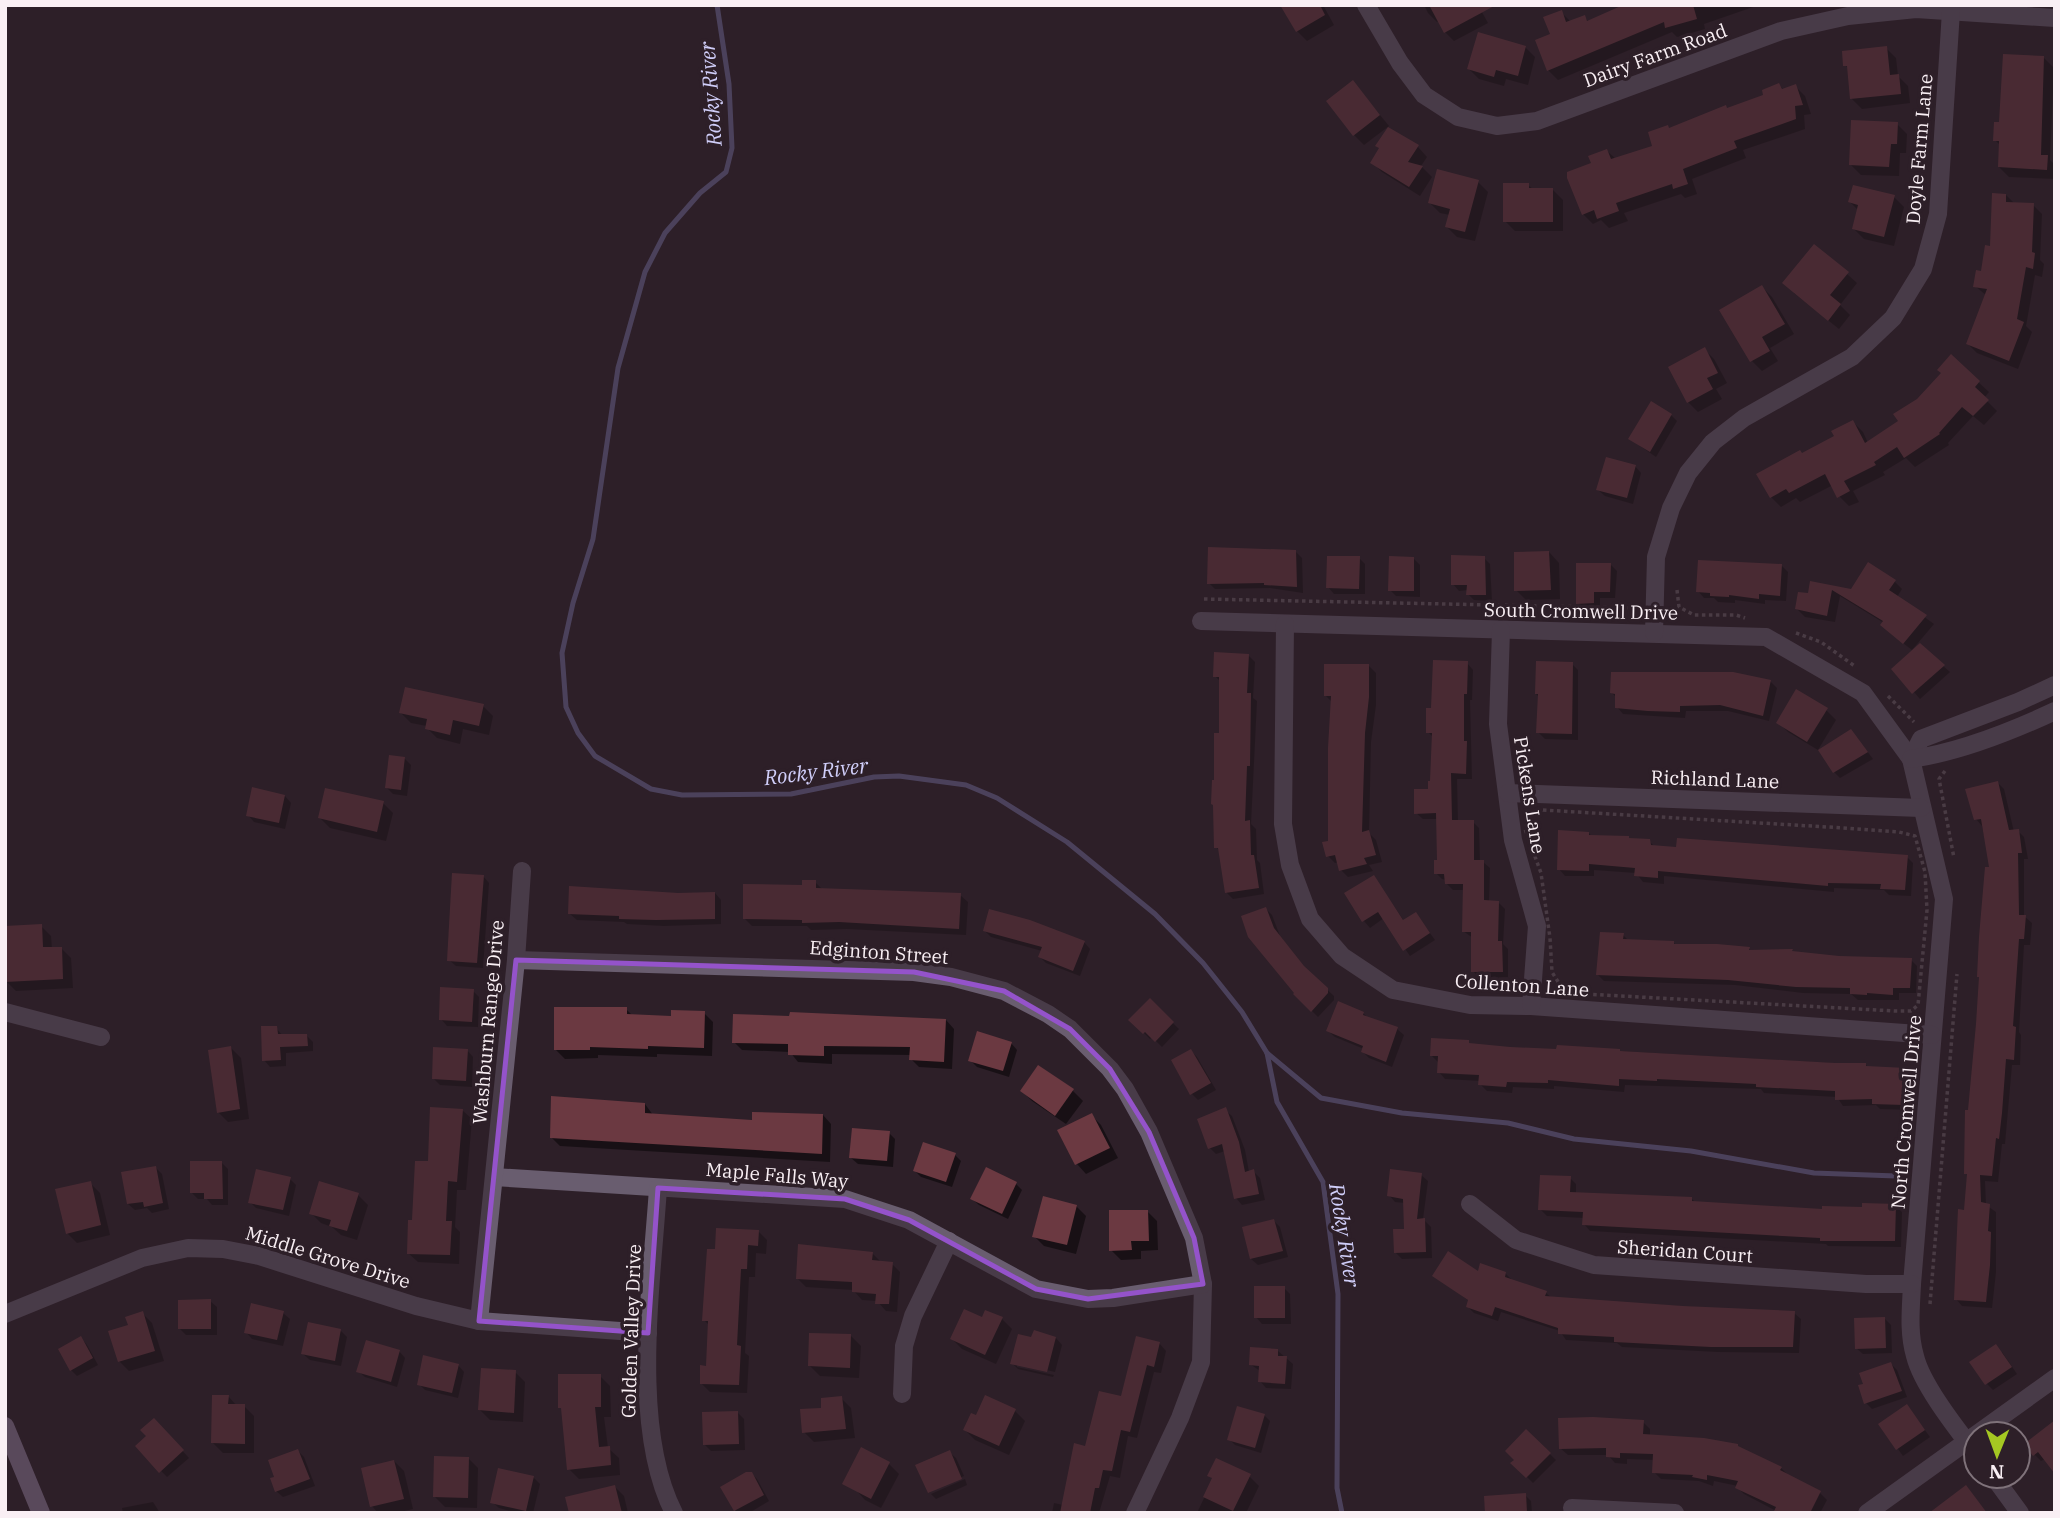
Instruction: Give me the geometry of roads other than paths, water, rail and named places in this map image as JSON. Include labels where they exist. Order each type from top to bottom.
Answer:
[{"type":"street","name":"Dairy Farm Road","points":[[1366,5],[1400,63],[1424,95],[1458,117],[1497,126],[1537,121],[1781,31],[1848,16],[1916,9],[2055,18]]},
{"type":"street","name":"Doyle Farm Lane","points":[[1654,633],[1656,557],[1671,508],[1688,473],[1713,442],[1744,418],[1852,357],[1893,318],[1923,269],[1938,214],[1951,11]]},
{"type":"street","name":"South Cromwell Drive","points":[[1201,621],[1766,636],[1863,693],[1911,759]]},
{"type":"street","name":"Collenton Lane","points":[[1286,624],[1283,824],[1290,865],[1310,919],[1342,956],[1393,990],[1470,1004],[1932,1035]]},
{"type":"street","name":"Pickens Lane","points":[[1501,630],[1498,724],[1513,839],[1536,926],[1531,1006]]},
{"type":"street","points":[[1911,759],[1921,739],[2055,685]]},
{"type":"street","points":[[1911,759],[1937,756],[2055,712]]},
{"type":"street","name":"North Cromwell Drive","points":[[1911,759],[1944,899],[1912,1284],[1911,1338],[1915,1358],[1927,1382],[1962,1434]]},
{"type":"street","name":"Richland Lane","points":[[1508,793],[1921,808]]},
{"type":"street","name":"Washburn Range Drive","points":[[494,1177],[516,960],[522,871]]},
{"type":"street","name":"Edginton Street","points":[[516,960],[914,972],[951,977],[1004,991],[1070,1029],[1110,1069],[1125,1089],[1149,1132],[1194,1238],[1203,1284],[1201,1362],[1180,1418],[1135,1513]]},
{"type":"street","points":[[5,1012],[101,1037]]},
{"type":"street","points":[[479,1321],[494,1177]]},
{"type":"street","name":"Maple Falls Way","points":[[494,1177],[845,1199],[909,1220],[1035,1289],[1088,1299],[1114,1298],[1203,1284]]},
{"type":"street","name":"Golden Valley Drive","points":[[658,1188],[648,1333],[648,1427],[666,1498],[674,1513]]},
{"type":"street","name":"Sheridan Court","points":[[1470,1204],[1516,1240],[1594,1265],[1853,1284],[1912,1284]]},
{"type":"street","points":[[902,1394],[904,1346],[913,1316],[950,1241]]},
{"type":"street","name":"Middle Grove Drive","points":[[5,1314],[142,1258],[188,1248],[223,1249],[259,1256],[416,1306],[479,1321],[648,1333]]},
{"type":"street","points":[[2004,1420],[2055,1378]]},
{"type":"street","points":[[5,1426],[41,1513]]},
{"type":"street","points":[[1867,1513],[1962,1453]]},
{"type":"street","points":[[2004,1490],[2021,1513]]},
{"type":"street","points":[[1572,1508],[1675,1513]]},
{"type":"waterway","name":"Rocky River","points":[[717,5],[729,84],[732,148],[726,172],[700,193],[665,233],[645,272],[618,368],[593,539],[573,603],[562,653],[566,707],[578,733],[595,756],[651,789],[682,795],[791,794],[874,777],[899,776],[966,785],[997,798],[1067,842],[1155,914],[1203,963],[1242,1012],[1267,1053],[1277,1102],[1323,1182],[1338,1294],[1337,1488],[1342,1513]]},
{"type":"waterway","points":[[1267,1053],[1321,1098],[1402,1113],[1508,1123],[1574,1139],[1691,1151],[1814,1173],[1896,1176]]}]
